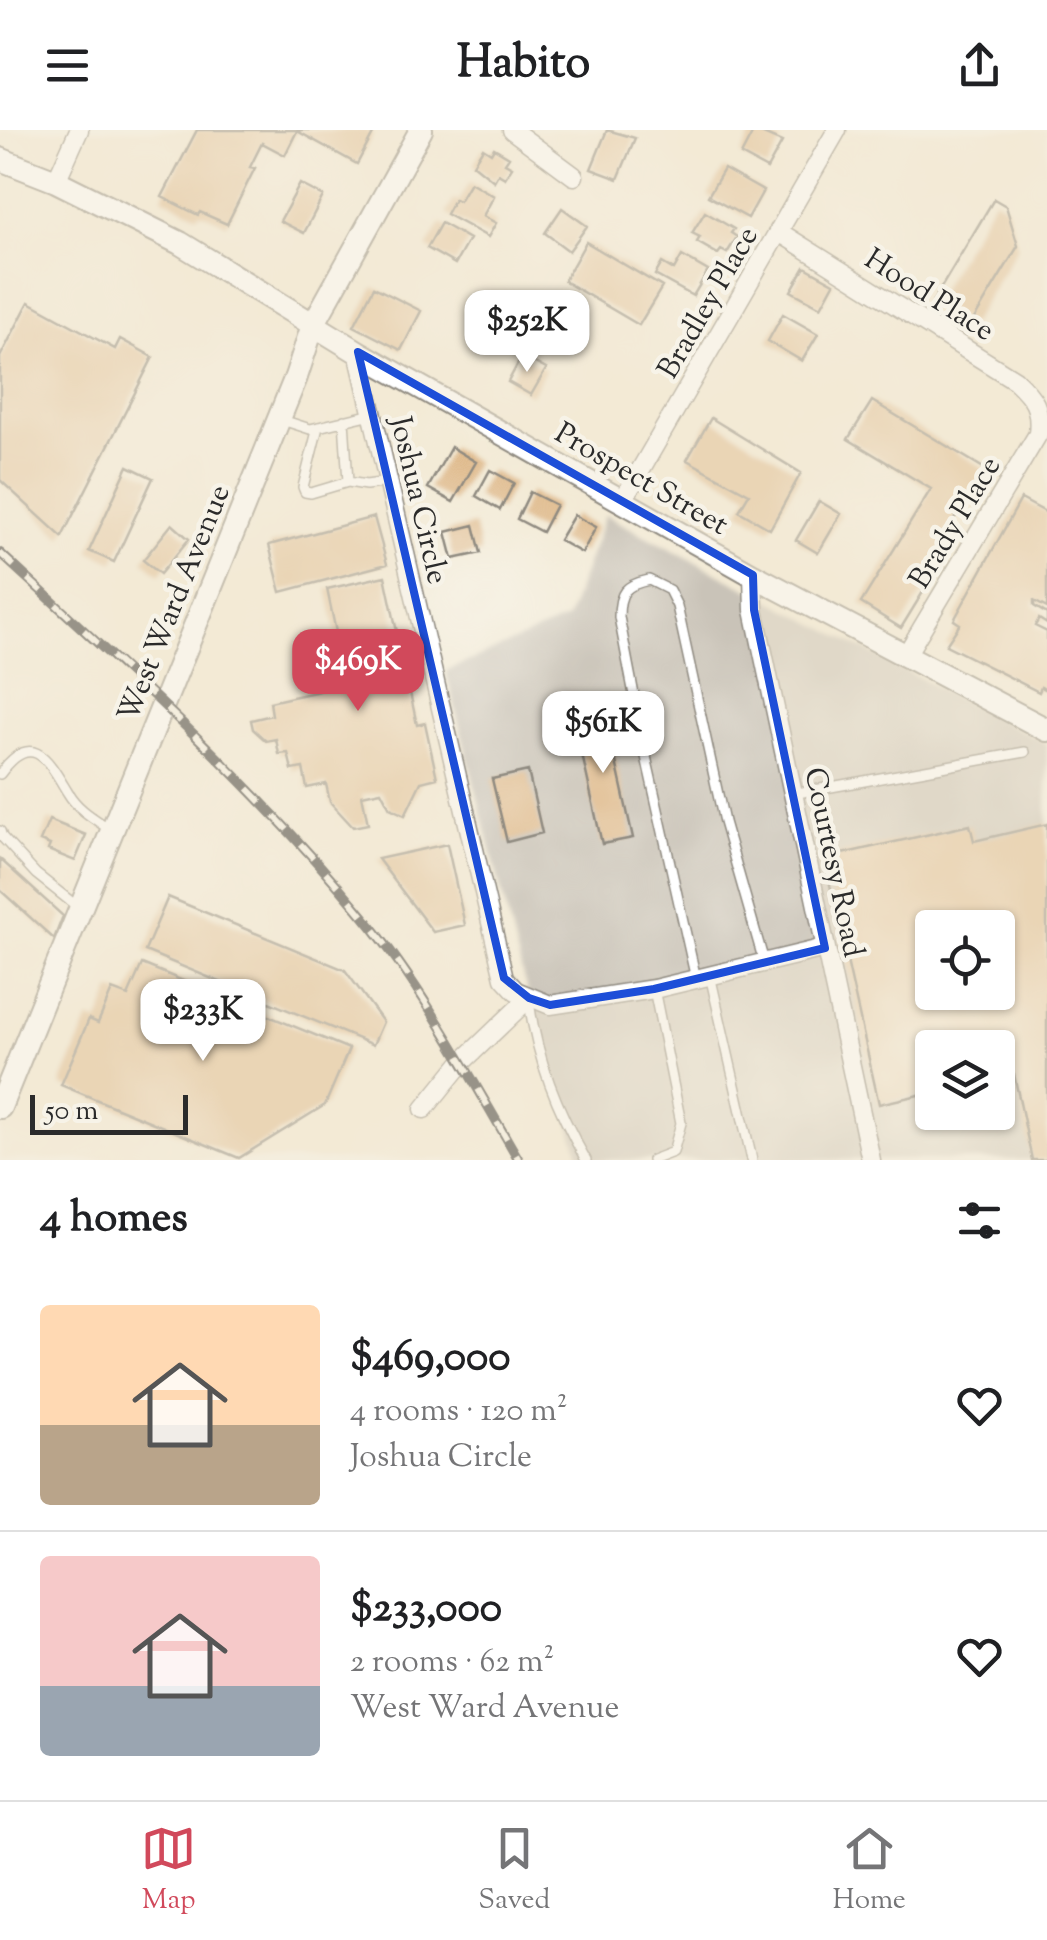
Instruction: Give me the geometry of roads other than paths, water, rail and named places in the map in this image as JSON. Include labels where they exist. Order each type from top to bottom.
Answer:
[{"type":"street","points":[[56,182],[79,130]]},
{"type":"street","name":"West Ward Avenue","points":[[1,1100],[82,910],[313,325],[420,130]]},
{"type":"street","points":[[512,130],[574,176]]},
{"type":"street","name":"Bradley Place","points":[[624,500],[838,130]]},
{"type":"street","name":"Prospect Street","points":[[0,159],[180,243],[358,352],[753,575],[1047,730]]},
{"type":"street","name":"Hood Place","points":[[779,232],[1016,380],[1036,400],[1040,414]]},
{"type":"street","name":"Joshua Circle","points":[[358,352],[497,955],[504,978],[516,992],[529,998]]},
{"type":"street","name":"Brady Place","points":[[906,655],[1038,434],[1040,414]]},
{"type":"street","name":"Courtesy Road","points":[[753,575],[754,610],[871,1160]]},
{"type":"street","points":[[424,1108],[462,1062],[529,998],[550,1004],[654,989],[824,948]]},
{"type":"lane","points":[[279,419],[310,430],[372,414]]},
{"type":"lane","points":[[344,420],[348,482]]},
{"type":"lane","points":[[318,427],[304,492],[312,494],[348,482],[388,482]]},
{"type":"lane","points":[[752,1160],[645,752],[618,617],[619,598],[628,584],[649,580],[670,590],[678,606],[724,822],[764,962]]},
{"type":"lane","points":[[0,774],[11,758],[24,752],[38,753],[51,764],[84,812],[113,832]]},
{"type":"lane","points":[[792,794],[1025,752]]},
{"type":"lane","points":[[0,830],[2,838],[36,874],[82,910]]},
{"type":"lane","points":[[652,1160],[673,1152],[681,1123],[654,989]]},
{"type":"lane","points":[[529,998],[534,1044],[546,1079],[586,1160]]},
{"type":"railway","points":[[0,553],[234,774],[364,917],[427,1005],[519,1160]]}]
